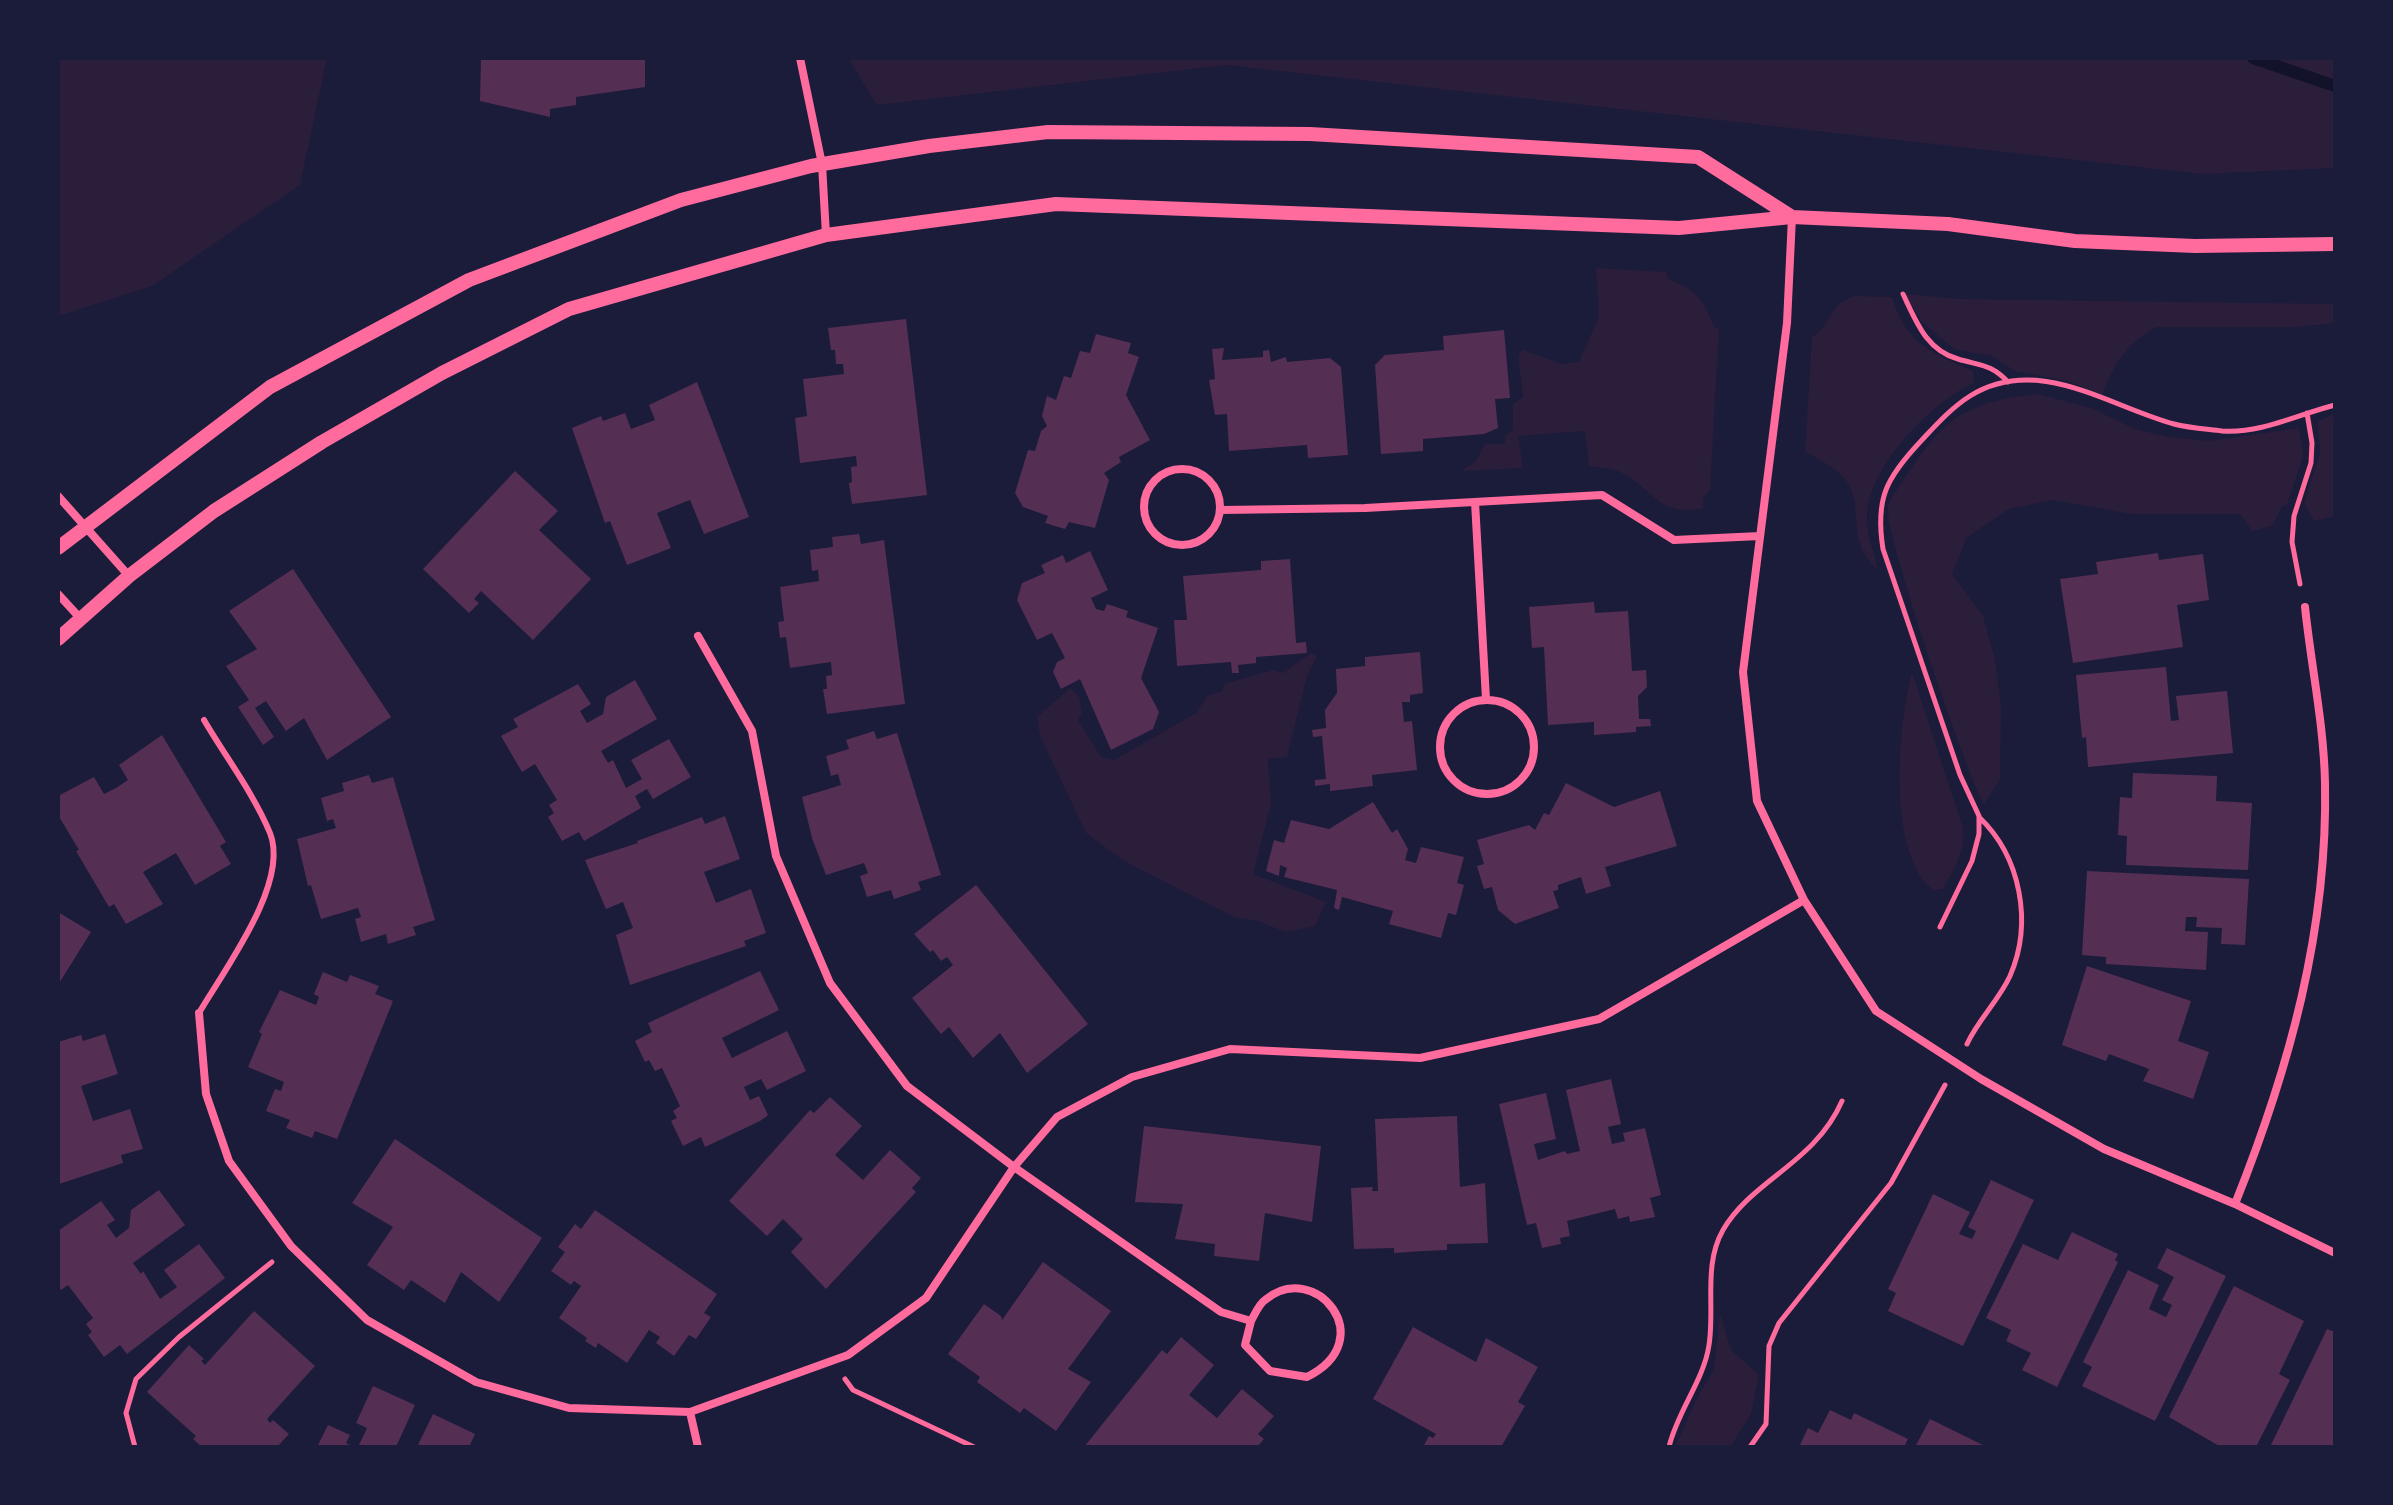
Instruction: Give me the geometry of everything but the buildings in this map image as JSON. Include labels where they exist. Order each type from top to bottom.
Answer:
[{"type":"street","points":[[800,58],[822,164],[826,235]]},
{"type":"street","points":[[58,548],[84,525],[270,387],[469,280],[681,200],[822,164],[929,146],[1048,132],[1310,134],[1698,157],[1792,217]]},
{"type":"street","points":[[58,639],[129,576],[214,511],[322,442],[442,373],[569,309],[826,235],[1056,204],[1679,228],[1792,217],[1948,224],[2075,241],[2195,246],[2335,244]]},
{"type":"street","points":[[1792,217],[1787,323],[1743,672],[1757,801],[1804,900],[1876,1011],[1981,1079],[2104,1149],[2235,1204],[2335,1253]]},
{"type":"street","points":[[1186,468],[1212,482],[1221,510],[1207,536],[1179,545],[1165,541],[1153,531],[1146,518],[1144,503],[1148,489],[1158,477],[1186,468]]},
{"type":"street","points":[[1221,510],[1602,495],[1674,540],[1760,536]]},
{"type":"street","points":[[58,496],[129,576]]},
{"type":"street","points":[[1475,502],[1486,699]]},
{"type":"street","points":[[58,594],[80,618]]},
{"type":"street","points":[[2235,1204],[2278,1094],[2318,927],[2325,782],[2305,607]]},
{"type":"street","points":[[698,636],[752,731],[776,856],[830,983],[907,1086],[1014,1167],[1221,1312],[1251,1321]]},
{"type":"street","points":[[1486,699],[1504,702],[1520,712],[1531,727],[1535,745],[1532,763],[1522,779],[1507,790],[1488,795],[1470,792],[1454,782],[1443,767],[1439,749],[1442,730],[1452,714],[1467,703],[1486,699]]},
{"type":"street","points":[[199,1013],[206,1094],[229,1161],[291,1246],[367,1320],[476,1382],[569,1408],[690,1412],[848,1355],[926,1298],[1014,1167],[1057,1117],[1132,1077],[1230,1049],[1420,1058],[1599,1019],[1804,900]]},
{"type":"street","points":[[1289,1289],[1315,1291],[1335,1308],[1342,1340],[1335,1356],[1307,1377],[1270,1371],[1245,1345],[1251,1321],[1264,1300],[1289,1289]]},
{"type":"street","points":[[690,1412],[698,1447]]},
{"type":"lane","points":[[199,1013],[262,903],[273,865],[271,834],[204,720]]},
{"type":"path","points":[[1903,294],[1921,334],[1934,346],[1957,359],[1993,366],[2008,382]]},
{"type":"path","points":[[1972,1034],[2011,974],[2021,937],[2020,887],[1996,833],[1979,816],[1960,775],[1883,549],[1878,517],[1881,497],[1892,475],[1942,419],[1972,395],[2008,382],[2042,380],[2066,385],[2165,421],[2195,428],[2245,429],[2335,405]]},
{"type":"path","points":[[2305,607],[2292,542],[2294,516],[2311,463],[2312,443],[2307,413]]},
{"type":"path","points":[[1940,927],[1972,861],[1979,834],[1979,816]]},
{"type":"path","points":[[1669,1447],[1709,1347],[1712,1265],[1723,1230],[1753,1197],[1798,1161],[1834,1121],[1842,1101]]},
{"type":"path","points":[[1750,1447],[1766,1424],[1769,1346],[1779,1323],[1891,1183],[1934,1106]]},
{"type":"path","points":[[135,1447],[126,1413],[136,1379],[179,1337],[291,1246]]},
{"type":"path","points":[[832,1361],[853,1390],[974,1447]]},
{"type":"shaded area","points":[[58,58],[327,58],[300,185],[152,286],[58,316]]},
{"type":"shaded area","points":[[848,58],[2335,58],[2335,168],[2202,174],[1226,65],[877,105]]},
{"type":"shaded area","points":[[1596,268],[1666,272],[1667,278],[1697,296],[1714,327],[1719,329],[1710,491],[1703,497],[1703,508],[1676,509],[1658,500],[1620,472],[1589,466],[1585,431],[1518,436],[1523,468],[1461,471],[1476,461],[1485,444],[1505,444],[1505,436],[1513,429],[1513,404],[1523,397],[1518,355],[1523,350],[1562,364],[1579,362],[1599,316]]},
{"type":"shaded area","points":[[1905,294],[1961,299],[2335,304],[2335,323],[2295,327],[2157,327],[2138,339],[2123,355],[2103,395],[2068,381],[2015,371],[1992,356],[1954,349],[1922,322]]},
{"type":"shaded area","points":[[1854,296],[1892,297],[1905,326],[1922,345],[1973,371],[1974,383],[1957,392],[1922,420],[1891,456],[1879,476],[1867,515],[1878,570],[1862,550],[1854,499],[1847,481],[1805,451],[1812,337],[1839,305]]},
{"type":"shaded area","points":[[2038,394],[2091,408],[2135,429],[2169,437],[2209,441],[2299,428],[2303,456],[2287,505],[2283,505],[2272,526],[2252,531],[2240,514],[2131,514],[2053,500],[2009,509],[1967,537],[1952,574],[1983,616],[1995,660],[2001,706],[2000,779],[1984,804],[1928,654],[1899,561],[1888,508],[1922,453],[1948,424],[1962,414],[1995,401]]},
{"type":"shaded area","points":[[2335,413],[2335,516],[2314,521],[2304,503],[2320,453],[2318,422]]},
{"type":"shaded area","points":[[1311,653],[1317,656],[1307,676],[1287,757],[1268,759],[1271,804],[1253,874],[1326,902],[1315,926],[1285,932],[1258,921],[1234,917],[1124,861],[1086,833],[1040,736],[1037,717],[1070,688],[1079,696],[1082,713],[1078,720],[1101,757],[1114,760],[1196,713],[1207,696],[1222,691],[1224,684],[1273,670],[1283,673]]},
{"type":"shaded area","points":[[1912,672],[1963,828],[1961,852],[1943,889],[1933,890],[1918,872],[1908,848],[1902,818],[1900,754]]},
{"type":"shaded area","points":[[1720,1314],[1731,1350],[1759,1375],[1751,1414],[1730,1447],[1675,1447],[1698,1396],[1714,1370]]},
{"type":"waterway","points":[[2253,58],[2335,86]]}]
